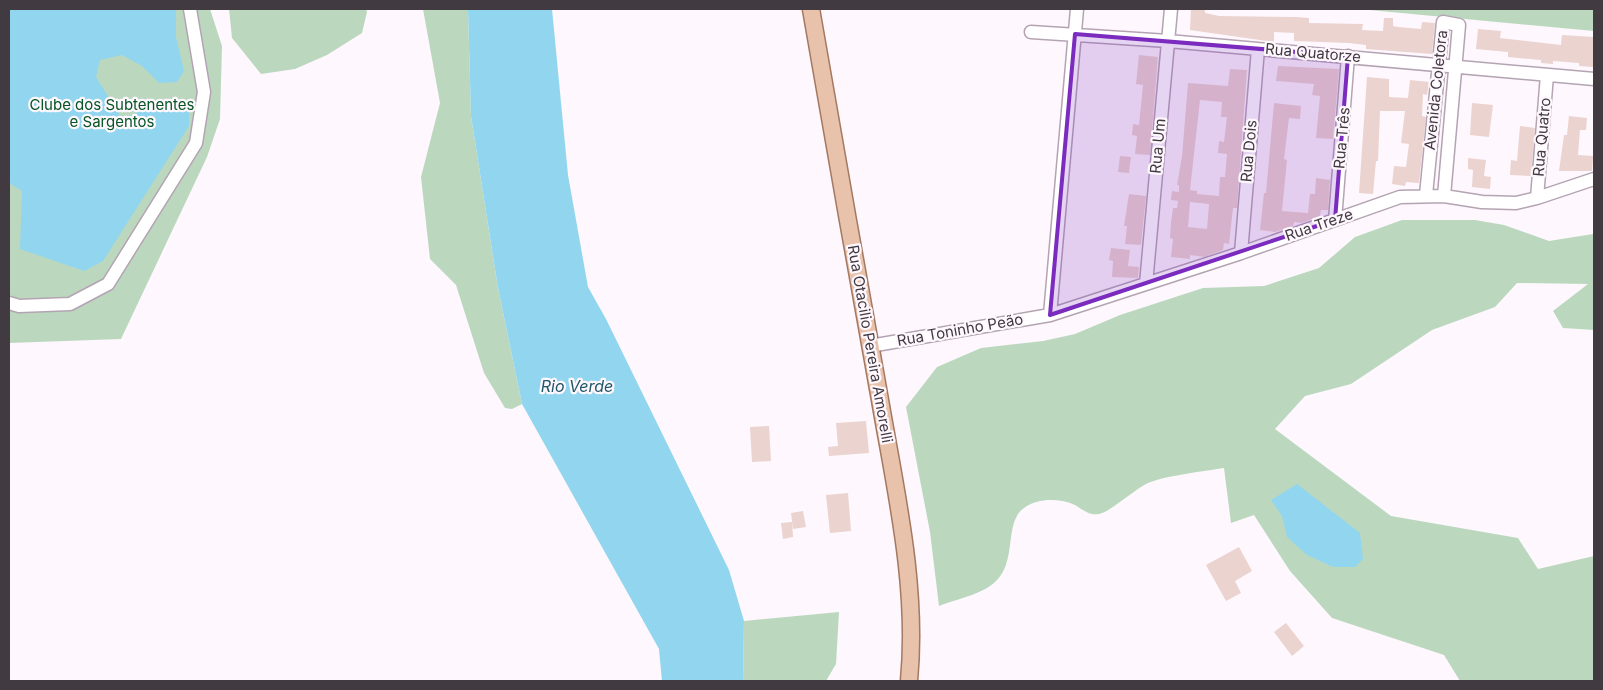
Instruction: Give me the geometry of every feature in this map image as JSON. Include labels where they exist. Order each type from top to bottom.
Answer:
[{"type":"main road","name":"Rua Otacilio Pereira Amorelli","points":[[811,9],[870,346],[911,596],[912,650],[909,681]]},
{"type":"street","points":[[9,303],[19,306],[70,304],[108,284],[196,143],[204,92],[190,9]]},
{"type":"street","points":[[1050,315],[1077,9]]},
{"type":"street","name":"Rua Um","points":[[1146,284],[1170,9]]},
{"type":"street","name":"Avenida Coletora","points":[[1426,195],[1443,22],[1459,25],[1444,196]]},
{"type":"street","name":"Rua Quatorze","points":[[1031,32],[1348,56],[1594,79]]},
{"type":"street","name":"Rua Dois","points":[[1241,253],[1258,49]]},
{"type":"street","name":"Rua Três","points":[[1335,220],[1348,56]]},
{"type":"street","name":"Rua Quatro","points":[[1537,198],[1547,75]]},
{"type":"street","name":"Rua Treze","points":[[1050,315],[1241,253],[1400,197],[1426,195],[1482,202],[1516,203],[1594,179]]},
{"type":"street","name":"Rua Toninho Peão","points":[[870,346],[1050,315]]},
{"type":"highlighted area","points":[[1075,34],[1348,56],[1335,220],[1050,315]]},
{"type":"green space","name":"Clube dos Subtenentes e Sargentos","points":[[9,9],[210,9],[222,46],[220,119],[207,157],[121,339],[9,343]]},
{"type":"green space","points":[[229,9],[366,9],[367,12],[362,33],[327,55],[295,69],[261,74],[232,38]]},
{"type":"green space","points":[[423,9],[468,9],[471,116],[498,288],[522,404],[512,409],[505,408],[484,373],[456,285],[430,259],[421,177],[440,103]]},
{"type":"green space","points":[[1359,9],[1594,9],[1594,31]]},
{"type":"green space","points":[[1402,220],[1475,220],[1504,225],[1549,241],[1593,234],[1594,222],[1594,330],[1563,328],[1553,311],[1588,284],[1517,283],[1495,307],[1432,330],[1351,384],[1305,396],[1275,429],[1391,516],[1518,538],[1538,569],[1594,556],[1594,681],[1460,681],[1444,655],[1332,618],[1290,571],[1254,515],[1231,523],[1224,468],[1153,481],[1099,514],[1089,513],[1063,501],[1035,502],[1024,508],[1014,522],[1007,562],[997,580],[978,593],[939,606],[930,532],[906,407],[937,367],[981,348],[1043,341],[1075,334],[1120,315],[1203,288],[1264,286],[1319,268],[1355,237]]},
{"type":"green space","points":[[839,612],[836,664],[826,681],[743,681],[744,621]]},
{"type":"water","points":[[9,9],[176,9],[176,37],[184,71],[177,82],[159,83],[142,66],[122,55],[100,60],[96,77],[121,117],[133,115],[145,106],[152,104],[189,100],[189,126],[103,261],[84,271],[20,249],[22,191],[9,183]]},
{"type":"water","name":"Rio Verde","points":[[468,9],[552,9],[568,175],[588,287],[606,319],[729,570],[744,621],[743,681],[662,681],[659,649],[522,404],[498,288],[471,116]]},
{"type":"water","points":[[1297,484],[1360,533],[1363,559],[1355,567],[1333,567],[1307,555],[1287,537],[1282,516],[1271,500]]},
{"type":"building","points":[[1191,9],[1205,10],[1205,13],[1219,16],[1296,17],[1309,18],[1309,23],[1363,24],[1362,30],[1383,31],[1384,18],[1393,18],[1393,26],[1398,27],[1421,29],[1422,22],[1435,23],[1432,54],[1366,49],[1366,45],[1349,43],[1294,41],[1294,33],[1274,32],[1274,42],[1190,30]]},
{"type":"building","points":[[1478,29],[1501,31],[1500,38],[1561,45],[1562,35],[1594,37],[1593,67],[1579,66],[1579,63],[1553,61],[1553,64],[1541,63],[1541,60],[1508,57],[1508,52],[1476,49]]},
{"type":"building","points":[[1139,55],[1158,57],[1150,155],[1135,154],[1137,136],[1132,135],[1133,124],[1139,125],[1143,85],[1136,84]]},
{"type":"building","points":[[1278,66],[1339,69],[1333,139],[1316,138],[1320,96],[1312,95],[1314,84],[1276,81]]},
{"type":"building","points":[[1230,69],[1247,70],[1237,208],[1233,208],[1229,244],[1224,243],[1223,250],[1204,257],[1190,255],[1190,259],[1171,257],[1173,239],[1170,238],[1171,223],[1173,208],[1177,208],[1178,201],[1171,200],[1172,191],[1179,192],[1179,185],[1177,185],[1182,156],[1188,83],[1228,86]],"holes":[[[1200,100],[1222,102],[1221,117],[1227,117],[1224,142],[1219,141],[1218,153],[1227,154],[1225,177],[1220,177],[1219,196],[1197,194],[1197,191],[1190,190]],[[1190,202],[1209,204],[1207,229],[1188,227]]]},
{"type":"building","points":[[1367,77],[1389,79],[1389,97],[1408,98],[1410,80],[1429,82],[1427,95],[1423,94],[1422,116],[1426,117],[1419,183],[1406,182],[1405,186],[1392,184],[1394,166],[1406,167],[1409,144],[1401,143],[1405,111],[1380,111],[1378,161],[1376,161],[1373,194],[1359,193]]},
{"type":"building","points":[[1274,103],[1301,106],[1300,119],[1289,118],[1284,159],[1287,160],[1282,211],[1308,213],[1310,194],[1315,194],[1316,178],[1330,180],[1328,210],[1321,210],[1320,216],[1302,223],[1294,222],[1293,226],[1275,232],[1260,230],[1264,193],[1266,193]]},
{"type":"building","points":[[1472,103],[1493,105],[1489,137],[1470,135]]},
{"type":"building","points":[[1569,116],[1587,118],[1586,130],[1580,130],[1578,155],[1593,156],[1592,171],[1559,171],[1564,135],[1567,135]]},
{"type":"building","points":[[1520,126],[1535,128],[1531,176],[1510,175],[1511,160],[1517,161]]},
{"type":"building","points":[[1120,156],[1131,157],[1129,173],[1118,172]]},
{"type":"building","points":[[1468,158],[1486,160],[1484,176],[1491,177],[1490,189],[1472,187],[1473,170],[1468,169]]},
{"type":"building","points":[[1129,194],[1146,196],[1141,245],[1125,244],[1127,226],[1124,226]]},
{"type":"building","points":[[1111,248],[1130,250],[1128,266],[1139,267],[1138,278],[1112,277],[1113,261],[1109,260]]},
{"type":"building","points":[[866,421],[869,453],[829,456],[828,447],[838,446],[836,423]]},
{"type":"building","points":[[769,426],[771,461],[752,462],[750,427]]},
{"type":"building","points":[[848,493],[851,531],[830,533],[826,495]]},
{"type":"building","points":[[803,511],[806,527],[793,529],[791,513]]},
{"type":"building","points":[[792,522],[793,537],[783,539],[781,523]]},
{"type":"building","points":[[1239,547],[1252,571],[1235,581],[1241,593],[1226,601],[1206,565]]},
{"type":"building","points":[[1286,623],[1304,646],[1292,656],[1274,632]]}]
